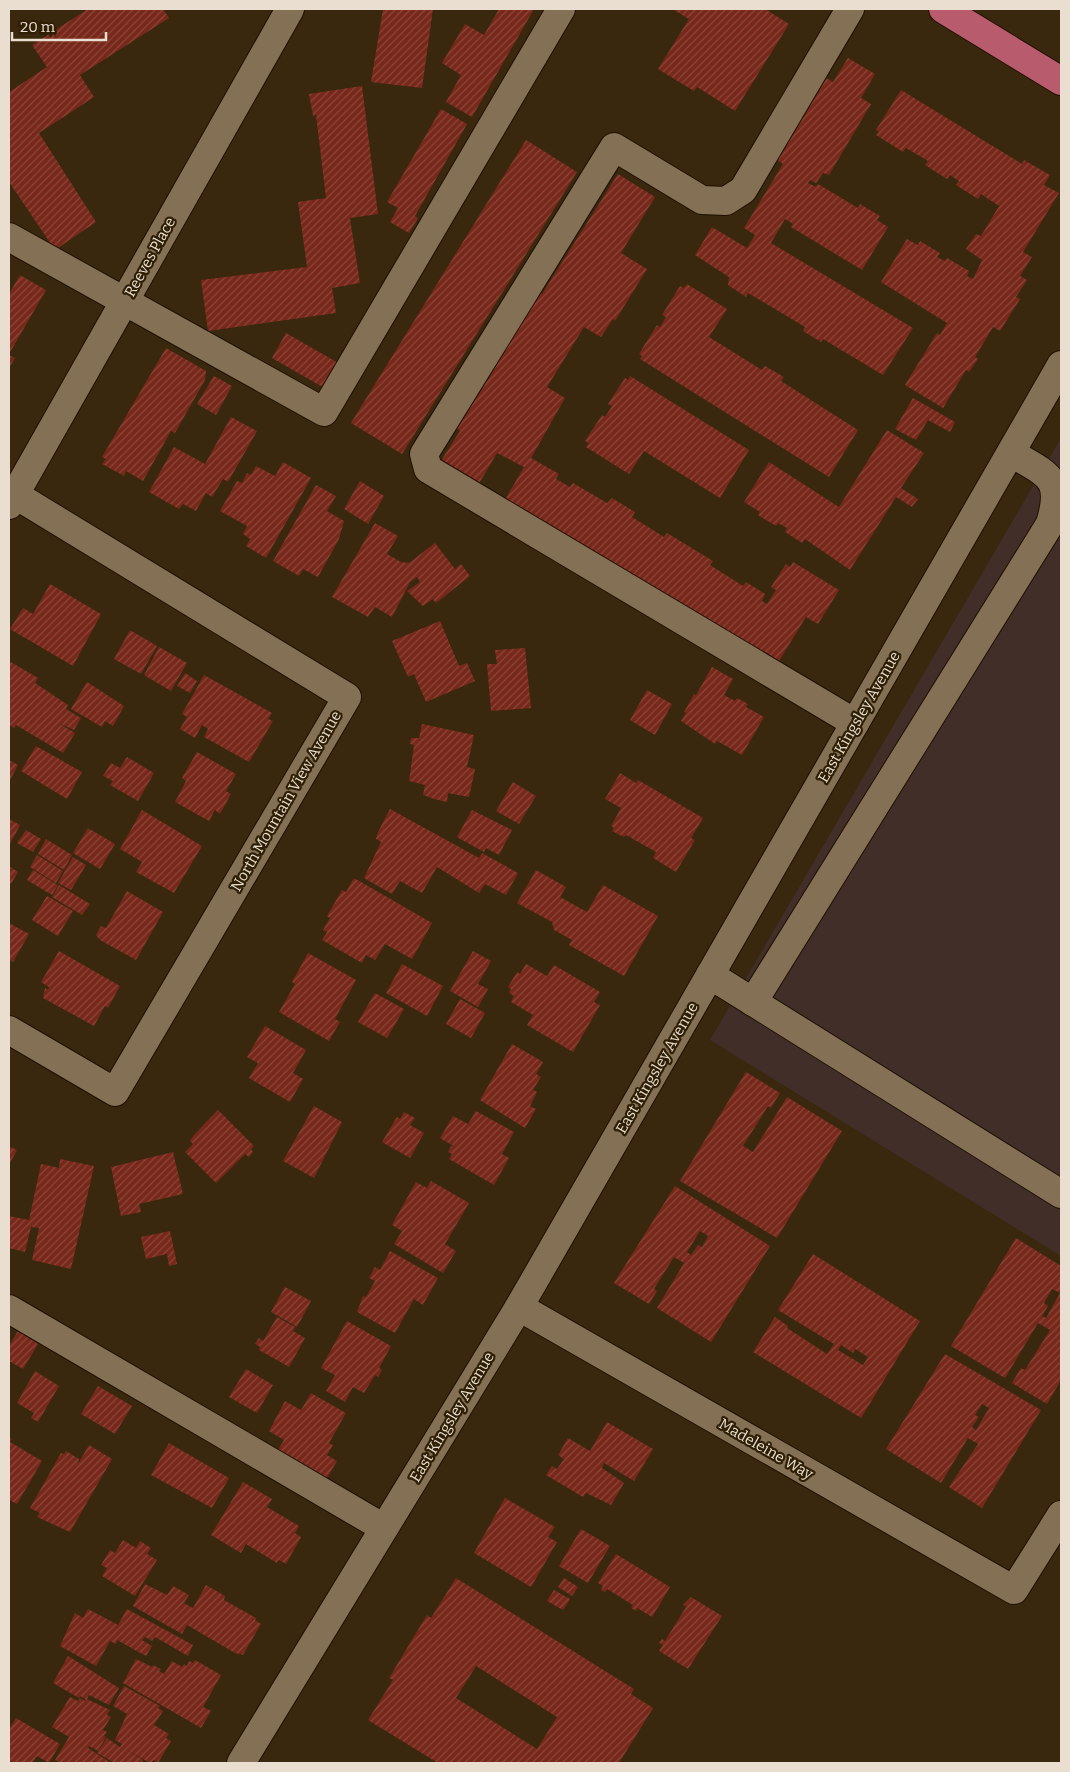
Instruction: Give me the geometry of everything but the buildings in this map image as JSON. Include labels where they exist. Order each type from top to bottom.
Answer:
[{"type":"main road","points":[[943,9],[1061,82]]},
{"type":"street","name":"Reeves Place","points":[[11,497],[125,302],[290,9]]},
{"type":"street","points":[[9,237],[324,412],[562,9]]},
{"type":"street","points":[[850,9],[743,190],[726,201],[702,200],[614,147],[424,454],[428,469],[855,723]]},
{"type":"street","name":"East Kingsley Avenue","points":[[242,1763],[518,1307],[1061,365]]},
{"type":"street","points":[[753,1002],[1050,524],[1056,492],[1049,476],[1011,453]]},
{"type":"street","name":"North Mountain View Avenue","points":[[9,1030],[115,1092],[347,697],[11,497]]},
{"type":"street","points":[[710,975],[1061,1194]]},
{"type":"street","name":"Madeleine Way","points":[[518,1307],[1014,1590],[1061,1515]]},
{"type":"street","points":[[9,1309],[384,1528]]},
{"type":"shaded area","points":[[1061,438],[1061,1256],[710,1040]]}]
